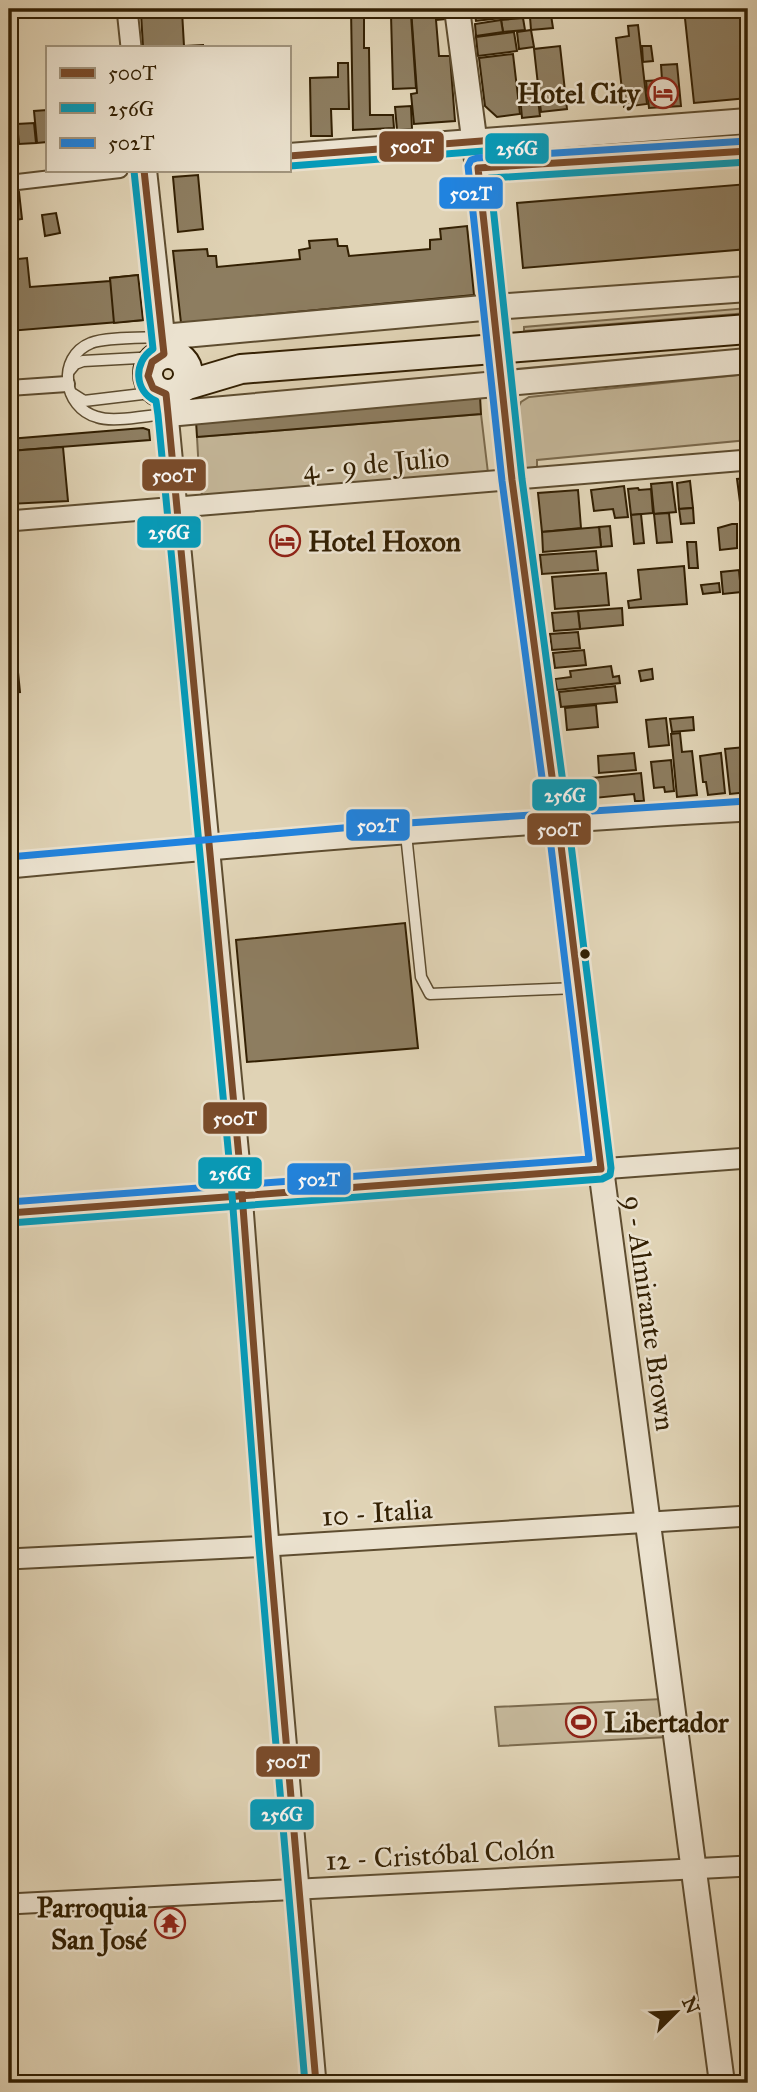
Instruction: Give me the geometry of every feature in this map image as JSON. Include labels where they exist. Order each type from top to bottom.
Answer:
[{"type":"main road","points":[[168,374],[748,329]]},
{"type":"street","points":[[127,9],[131,46]]},
{"type":"street","name":"9 - Almirante Brown","points":[[457,9],[489,167],[494,307],[512,480],[722,2083]]},
{"type":"street","points":[[290,156],[748,121]]},
{"type":"street","points":[[9,183],[103,172]]},
{"type":"street","points":[[144,172],[168,374],[176,508],[242,1195],[316,2083]]},
{"type":"street","points":[[168,374],[494,307],[748,289]]},
{"type":"street","points":[[168,374],[502,383],[748,361]]},
{"type":"street","points":[[9,388],[67,383]]},
{"type":"street","name":"4 - 9 de Julio","points":[[9,521],[748,460]]},
{"type":"street","points":[[9,868],[558,821],[748,811]]},
{"type":"street","points":[[9,1213],[748,1158]]},
{"type":"street","name":"10 - Italia","points":[[9,1559],[270,1546],[748,1516]]},
{"type":"street","name":"12 - Cristóbal Colón","points":[[9,1904],[748,1866]]},
{"type":"lane","points":[[489,167],[748,151]]},
{"type":"lane","points":[[93,342],[168,374],[102,419],[89,415],[78,407],[67,383],[73,358],[81,348],[93,342]]},
{"type":"lane","points":[[79,362],[168,374],[84,401],[72,394],[67,383],[70,369],[79,362]]},
{"type":"lane","points":[[406,834],[421,977],[430,994],[578,988]]},
{"type":"shaded area","points":[[748,308],[748,313],[524,331],[524,327]]},
{"type":"shaded area","points":[[748,374],[748,440],[537,460],[537,473],[528,473],[523,468],[517,410],[521,402],[529,397]]},
{"type":"shaded area","points":[[481,414],[488,473],[205,498],[200,491],[197,437]]},
{"type":"shaded area","name":"Libertador","points":[[662,1699],[667,1737],[499,1746],[495,1707]]},
{"type":"building","points":[[351,9],[364,9],[364,48],[369,48],[370,115],[393,115],[394,128],[353,130]]},
{"type":"building","points":[[411,9],[444,9],[445,19],[436,20],[439,56],[450,56],[455,121],[414,124],[411,94],[417,93]]},
{"type":"building","points":[[474,9],[508,9],[509,17],[476,21]]},
{"type":"building","points":[[510,9],[547,9],[547,13],[511,16]]},
{"type":"building","points":[[638,9],[682,9],[682,17],[639,16]]},
{"type":"building","points":[[684,9],[748,9],[748,98],[694,103]]},
{"type":"building","points":[[182,11],[184,46],[143,46],[141,13]]},
{"type":"building","points":[[391,15],[411,15],[416,88],[393,89]]},
{"type":"building","points":[[551,15],[553,28],[531,30],[530,17]]},
{"type":"building","points":[[523,18],[525,30],[503,32],[501,20]]},
{"type":"building","points":[[501,20],[503,32],[476,36],[475,24]]},
{"type":"building","points":[[638,25],[647,104],[624,107],[616,38],[629,36],[628,26]]},
{"type":"building","points":[[531,30],[534,47],[519,49],[517,32]]},
{"type":"building","points":[[514,32],[517,51],[478,56],[476,37]]},
{"type":"building","points":[[560,46],[567,109],[541,112],[534,49]]},
{"type":"building","points":[[642,46],[651,46],[653,61],[643,62]]},
{"type":"building","points":[[513,54],[520,114],[497,117],[485,106],[479,58]]},
{"type":"building","points":[[338,63],[348,63],[349,109],[331,109],[332,136],[311,136],[310,78],[338,77]]},
{"type":"building","name":"Hotel City","points":[[677,64],[681,106],[649,108],[646,81],[662,80],[661,65]]},
{"type":"building","points":[[536,82],[540,116],[522,118],[519,84]]},
{"type":"building","points":[[411,106],[412,129],[397,130],[395,107]]},
{"type":"building","points":[[46,110],[46,142],[37,143],[34,111]]},
{"type":"building","points":[[34,123],[36,143],[19,144],[17,124]]},
{"type":"building","points":[[198,175],[203,229],[178,232],[173,177]]},
{"type":"building","points":[[748,184],[748,249],[523,268],[517,203]]},
{"type":"building","points":[[19,192],[22,219],[9,221],[9,193]]},
{"type":"building","points":[[56,213],[60,233],[45,236],[42,215]]},
{"type":"building","points":[[467,226],[474,295],[181,323],[173,251],[207,249],[208,256],[216,256],[217,267],[300,259],[299,250],[310,248],[309,241],[337,239],[338,246],[347,246],[349,256],[430,249],[430,240],[441,239],[440,229]]},
{"type":"building","points":[[27,258],[30,287],[110,281],[110,278],[138,275],[143,320],[9,331],[9,260]]},
{"type":"building","points":[[138,275],[143,320],[114,323],[110,278]]},
{"type":"building","points":[[480,396],[481,414],[197,437],[196,421]]},
{"type":"building","points":[[143,428],[149,430],[150,440],[9,451],[9,439]]},
{"type":"building","points":[[63,447],[68,501],[9,504],[9,451]]},
{"type":"building","points":[[748,478],[748,509],[741,510],[737,479]]},
{"type":"building","points":[[690,481],[693,508],[679,509],[677,483]]},
{"type":"building","points":[[672,482],[676,512],[654,514],[651,484]]},
{"type":"building","points":[[624,486],[628,517],[615,518],[613,509],[594,511],[591,490]]},
{"type":"building","points":[[628,489],[651,489],[653,513],[631,515]]},
{"type":"building","points":[[578,490],[581,528],[542,532],[538,493]]},
{"type":"building","points":[[693,508],[694,523],[681,524],[679,509]]},
{"type":"building","points":[[669,513],[672,542],[657,543],[654,514]]},
{"type":"building","points":[[641,514],[644,543],[634,544],[631,515]]},
{"type":"building","points":[[748,522],[748,545],[744,545],[741,523]]},
{"type":"building","points":[[737,524],[737,548],[720,550],[718,528]]},
{"type":"building","points":[[610,526],[612,546],[601,547],[599,527]]},
{"type":"building","points":[[599,527],[601,547],[543,552],[542,532]]},
{"type":"building","points":[[687,542],[696,542],[698,568],[689,568]]},
{"type":"building","points":[[748,545],[748,567],[741,568],[740,546]]},
{"type":"building","points":[[596,551],[598,570],[542,574],[540,555]]},
{"type":"building","points":[[684,566],[687,604],[629,608],[628,601],[641,599],[638,570]]},
{"type":"building","points":[[739,570],[741,592],[723,594],[721,572]]},
{"type":"building","points":[[606,573],[609,605],[555,609],[552,577]]},
{"type":"building","points":[[9,582],[20,692],[9,693]]},
{"type":"building","points":[[719,583],[720,592],[703,594],[701,585]]},
{"type":"building","points":[[622,608],[623,625],[580,629],[578,611]]},
{"type":"building","points":[[578,611],[580,629],[554,631],[552,613]]},
{"type":"building","points":[[578,632],[580,648],[552,650],[550,634]]},
{"type":"building","points":[[584,650],[586,665],[555,668],[553,653]]},
{"type":"building","points":[[611,666],[613,677],[619,676],[620,683],[557,690],[555,679],[571,677],[570,671]]},
{"type":"building","points":[[652,669],[653,679],[641,681],[639,671]]},
{"type":"building","points":[[615,686],[617,702],[561,707],[559,692]]},
{"type":"building","points":[[596,705],[598,727],[567,730],[565,708]]},
{"type":"building","points":[[693,717],[694,730],[672,732],[670,719]]},
{"type":"building","points":[[666,718],[669,745],[649,747],[646,720]]},
{"type":"building","points":[[680,733],[682,752],[692,751],[697,795],[677,797],[671,734]]},
{"type":"building","points":[[745,747],[748,792],[730,794],[725,749]]},
{"type":"building","points":[[634,753],[636,770],[599,773],[598,756]]},
{"type":"building","points":[[721,753],[725,793],[708,795],[706,782],[703,782],[700,756]]},
{"type":"building","points":[[671,760],[674,791],[665,792],[664,787],[654,788],[651,762]]},
{"type":"building","points":[[641,773],[644,801],[635,801],[634,794],[584,799],[582,779]]},
{"type":"building","points":[[405,923],[418,1048],[247,1062],[236,940]]},
{"type":"transit line","name":"500T","points":[[290,156],[534,137]]},
{"type":"transit line","name":"502T","points":[[9,1202],[589,1159],[548,822],[502,481],[468,166],[471,160],[477,158],[747,141]]},
{"type":"transit line","name":"256G","points":[[290,166],[535,147]]},
{"type":"transit line","name":"500T","points":[[9,1213],[601,1169],[512,480],[478,168],[748,151]]},
{"type":"transit line","name":"256G","points":[[10,1223],[602,1179],[610,1175],[568,820],[522,479],[490,178],[748,162]]},
{"type":"transit line","name":"256G","points":[[134,172],[153,349],[142,361],[139,376],[143,390],[156,401],[158,415],[230,1169],[305,2083]]},
{"type":"transit line","name":"500T","points":[[144,172],[164,354],[152,362],[148,376],[153,388],[166,394],[168,414],[240,1168],[269,1546],[316,2083]]},
{"type":"transit line","name":"502T","points":[[9,857],[377,825],[747,801]]},
{"type":"place","name":"Hotel City","points":[[663,93]]},
{"type":"place","name":"Hotel Hoxon","points":[[285,541]]},
{"type":"place","name":"Libertador","points":[[581,1722]]},
{"type":"place","name":"Parroquia San José","points":[[170,1923]]}]
